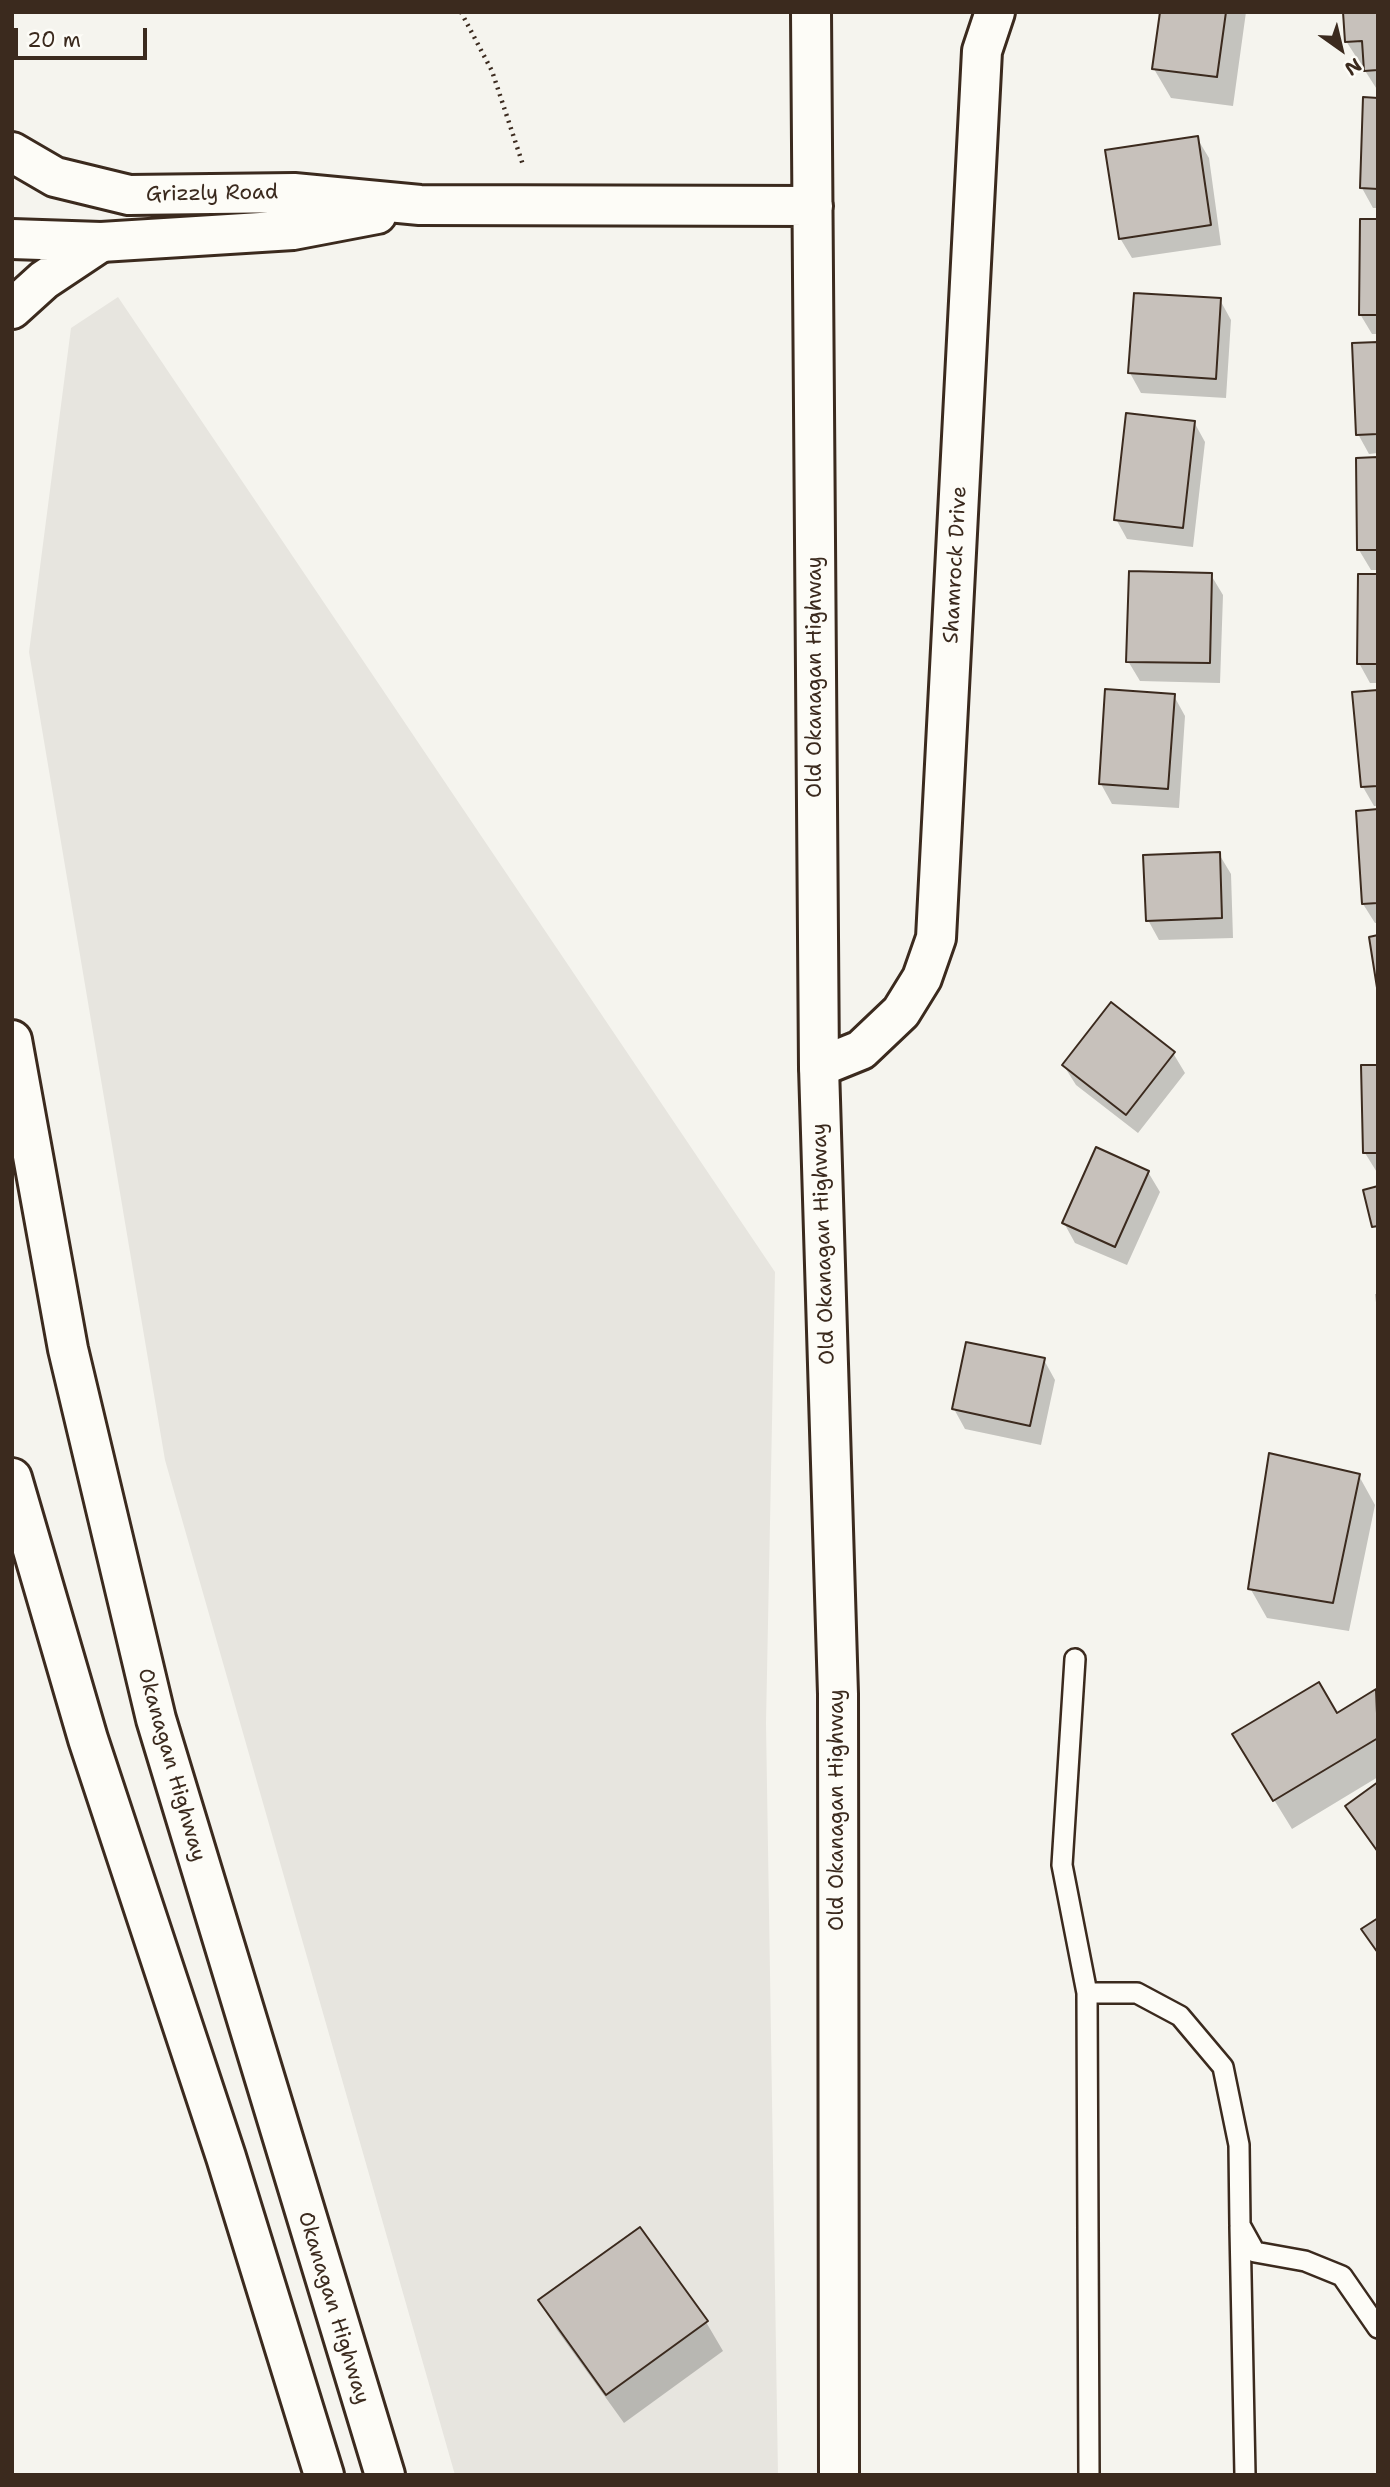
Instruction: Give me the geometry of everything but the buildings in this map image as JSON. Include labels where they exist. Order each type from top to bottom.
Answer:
[{"type":"main road","name":"Old Okanagan Highway","points":[[811,12],[819,1067],[838,1695],[839,2475]]},
{"type":"main road","name":"Shamrock Drive","points":[[819,1067],[861,1050],[901,1012],[922,978],[936,938],[982,51],[995,12]]},
{"type":"main road","name":"Grizzly Road","points":[[12,152],[55,177],[129,195],[294,193],[420,205],[813,206]]},
{"type":"main road","name":"Grizzly Road","points":[[12,239],[101,242],[293,230],[420,205]]},
{"type":"main road","points":[[12,309],[44,280],[101,242]]},
{"type":"main road","name":"Okanagan Highway","points":[[12,1040],[68,1349],[156,1720],[385,2475]]},
{"type":"main road","points":[[12,1478],[88,1739],[226,2157],[324,2475]]},
{"type":"lane","points":[[1075,1659],[1062,1865],[1087,1993],[1088,2475]]},
{"type":"lane","points":[[1087,1993],[1137,1993],[1180,2016],[1223,2067],[1239,2145],[1245,2475]]},
{"type":"lane","points":[[1240,2225],[1255,2252],[1305,2261],[1342,2276],[1378,2328]]},
{"type":"path","points":[[461,12],[492,71],[537,206]]},
{"type":"shaded area","points":[[118,297],[775,1272],[766,1723],[778,2475],[455,2475],[165,1460],[29,652],[71,328]]}]
